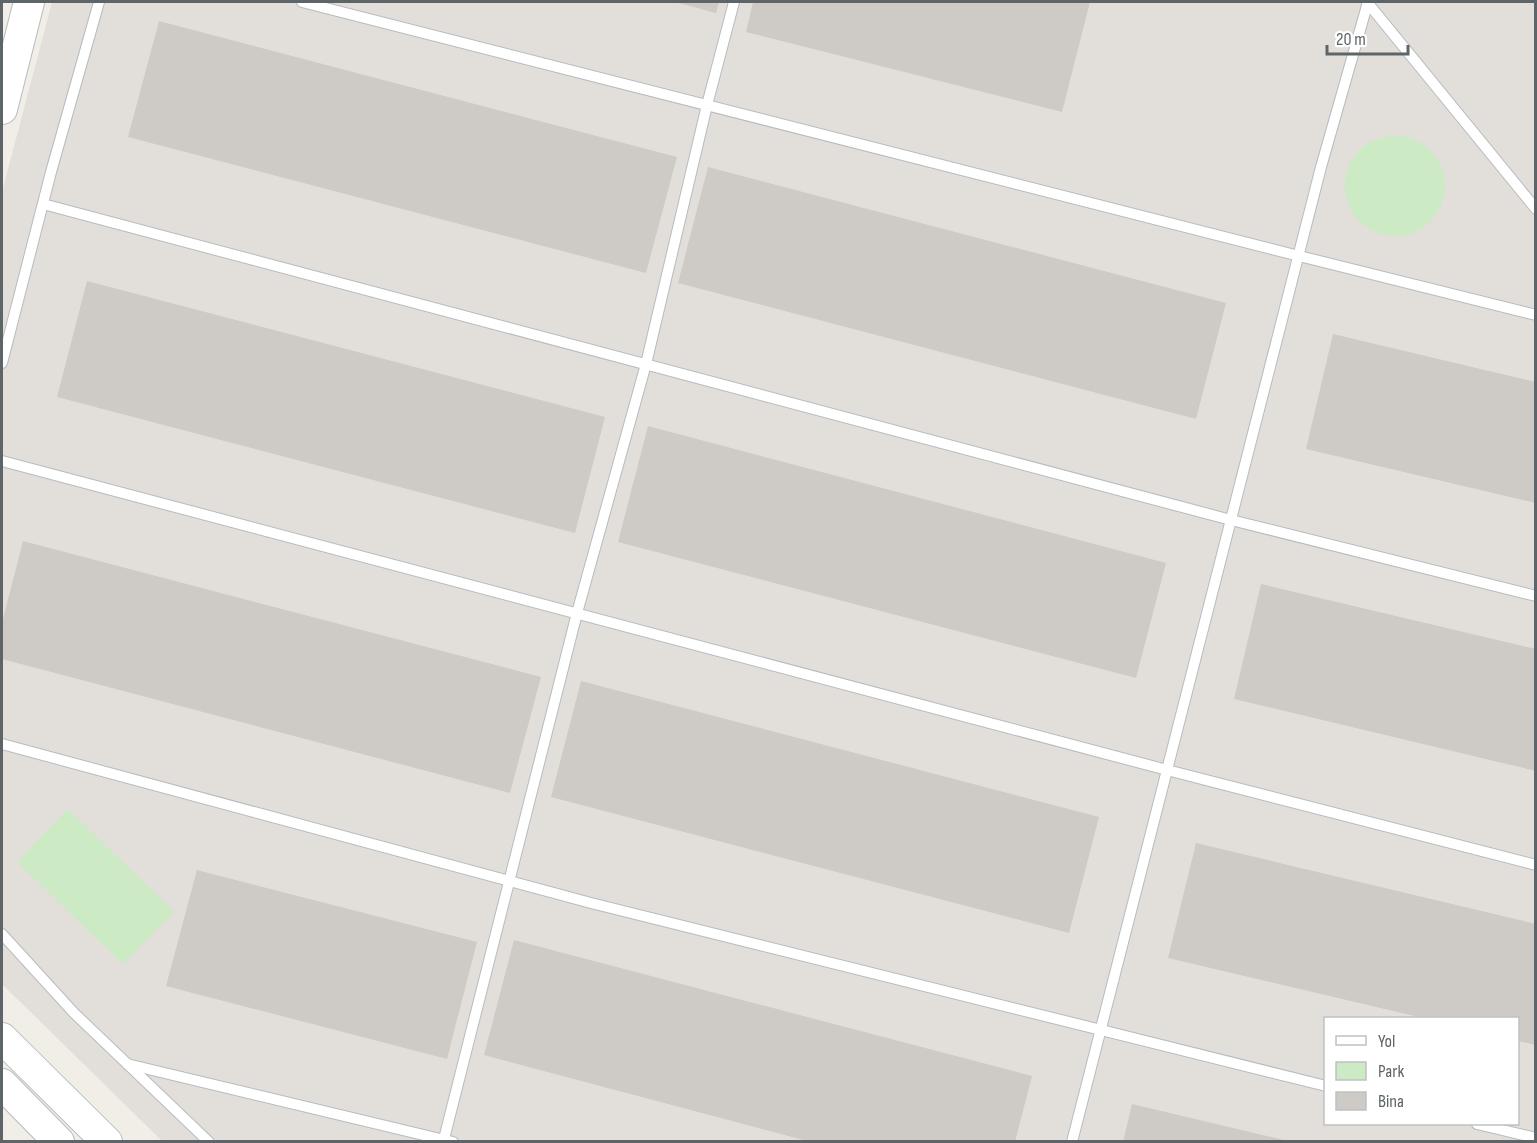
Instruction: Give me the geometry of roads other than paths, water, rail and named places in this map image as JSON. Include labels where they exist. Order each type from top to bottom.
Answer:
[{"type":"street","points":[[2,110],[29,2]]},
{"type":"street","points":[[2,1038],[107,1142]]},
{"type":"street","points":[[2,1084],[59,1142]]},
{"type":"lane","points":[[2,363],[99,2]]},
{"type":"lane","points":[[302,2],[1536,315]]},
{"type":"lane","points":[[127,1064],[448,1140],[577,614],[646,364],[707,105],[734,2]]},
{"type":"lane","points":[[1366,2],[1536,209]]},
{"type":"lane","points":[[1072,1142],[1366,2]]},
{"type":"lane","points":[[43,204],[1231,520],[1536,596]]},
{"type":"lane","points":[[2,461],[1536,866]]},
{"type":"lane","points":[[2,744],[591,903],[1324,1085]]},
{"type":"lane","points":[[2,934],[74,1013],[209,1142]]},
{"type":"lane","points":[[1481,1125],[1536,1138]]}]
